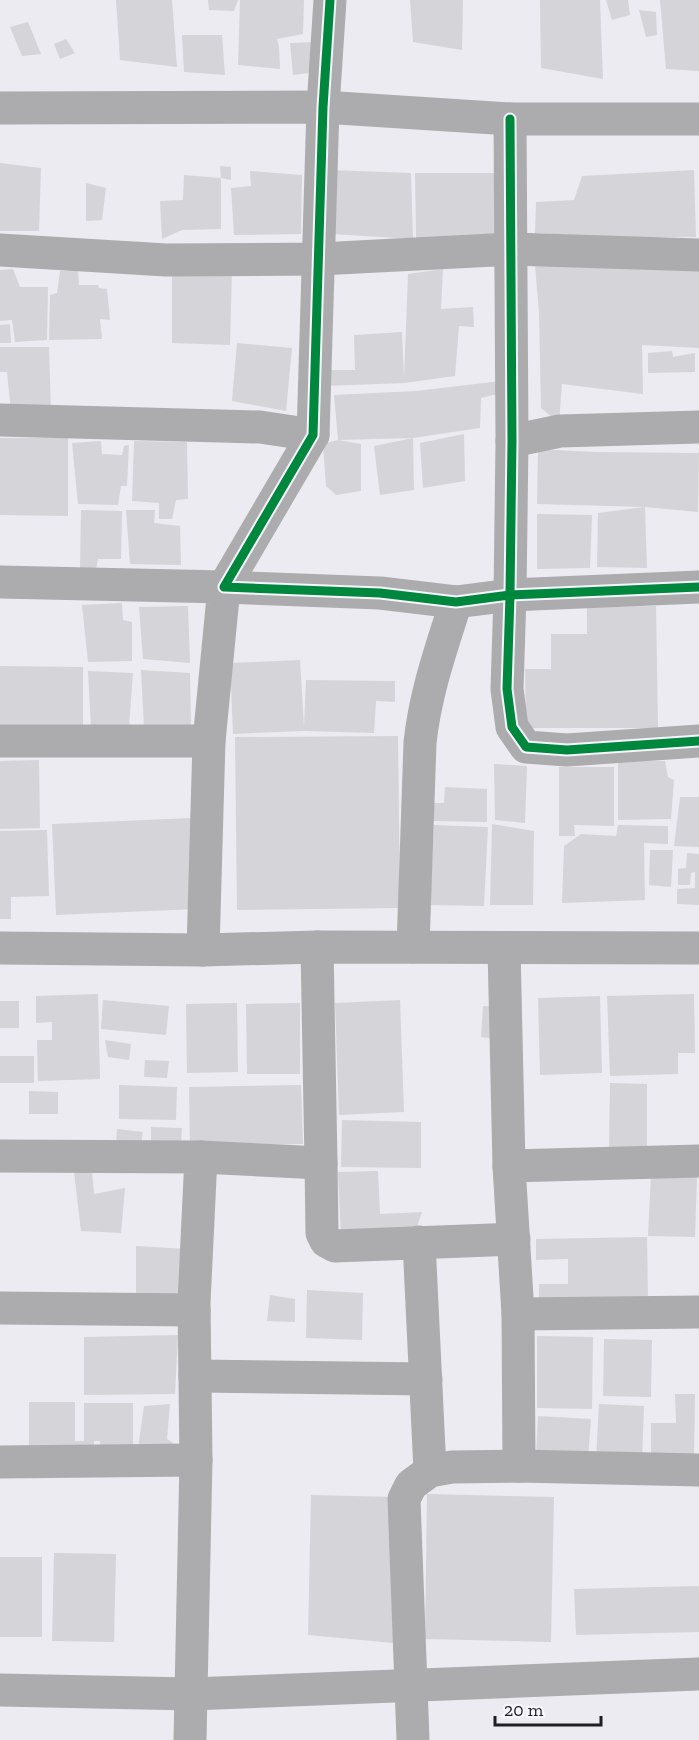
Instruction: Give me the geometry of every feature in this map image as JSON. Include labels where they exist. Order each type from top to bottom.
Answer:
[{"type":"street","points":[[203,950],[209,741],[224,587],[313,435],[323,107],[330,0]]},
{"type":"street","points":[[0,108],[323,107],[510,119],[699,119]]},
{"type":"street","points":[[510,119],[512,441],[507,689],[512,727],[526,747],[567,750],[699,741]]},
{"type":"street","points":[[0,250],[166,260],[319,259],[512,249],[699,255]]},
{"type":"street","points":[[0,420],[260,428],[313,435]]},
{"type":"street","points":[[512,441],[560,431],[699,427]]},
{"type":"street","points":[[0,582],[380,593],[456,602],[510,595],[699,587]]},
{"type":"street","points":[[413,947],[423,715],[456,602]]},
{"type":"street","points":[[0,741],[209,741]]},
{"type":"street","points":[[317,947],[322,1233],[326,1241],[335,1246],[513,1239]]},
{"type":"street","points":[[0,948],[203,950],[317,947],[699,948]]},
{"type":"street","points":[[504,948],[509,1166],[518,1314],[519,1466]]},
{"type":"street","points":[[0,1156],[201,1157],[321,1163]]},
{"type":"street","points":[[190,1740],[196,1461],[194,1310],[201,1157]]},
{"type":"street","points":[[509,1166],[699,1161]]},
{"type":"street","points":[[418,1242],[430,1471]]},
{"type":"street","points":[[0,1308],[194,1310]]},
{"type":"street","points":[[518,1314],[699,1312]]},
{"type":"street","points":[[195,1376],[426,1379]]},
{"type":"street","points":[[0,1462],[196,1461]]},
{"type":"street","points":[[413,1740],[404,1499],[411,1485],[430,1471],[452,1467],[519,1466],[699,1470]]},
{"type":"street","points":[[0,1690],[191,1694],[699,1674]]},
{"type":"building","points":[[116,0],[172,0],[177,67],[120,60]]},
{"type":"building","points":[[208,0],[238,0],[234,11],[209,10]]},
{"type":"building","points":[[240,0],[304,0],[303,34],[277,39],[280,69],[238,65]]},
{"type":"building","points":[[410,0],[463,0],[462,50],[413,42]]},
{"type":"building","points":[[540,0],[600,0],[603,79],[541,68]]},
{"type":"building","points":[[606,0],[628,0],[630,15],[612,20]]},
{"type":"building","points":[[660,0],[699,0],[699,71],[666,69]]},
{"type":"building","points":[[639,10],[656,12],[657,35],[646,37]]},
{"type":"building","points":[[28,22],[41,54],[22,56],[10,27]]},
{"type":"building","points":[[182,35],[222,35],[225,75],[184,72]]},
{"type":"building","points":[[66,39],[75,53],[60,59],[54,44]]},
{"type":"building","points":[[315,42],[318,72],[293,75],[290,43]]},
{"type":"building","points":[[0,163],[41,168],[39,231],[0,231]]},
{"type":"building","points":[[220,166],[231,167],[231,180],[221,178]]},
{"type":"building","points":[[329,170],[411,173],[413,239],[331,234]]},
{"type":"building","points":[[694,170],[696,237],[618,237],[535,233],[536,202],[574,200],[582,176]]},
{"type":"building","points":[[250,171],[302,175],[301,234],[234,235],[231,188],[251,186]]},
{"type":"building","points":[[415,173],[505,173],[500,241],[416,238]]},
{"type":"building","points":[[184,175],[221,178],[221,229],[182,230],[162,239],[160,201],[183,200]]},
{"type":"building","points":[[86,183],[106,188],[102,220],[86,221]]},
{"type":"building","points":[[535,265],[699,268],[699,348],[642,345],[643,394],[562,384],[559,423],[541,408],[539,312]]},
{"type":"building","points":[[13,269],[20,287],[48,287],[47,340],[15,342],[12,320],[0,321],[0,270]]},
{"type":"building","points":[[443,269],[441,309],[473,307],[474,327],[459,326],[455,376],[404,383],[325,386],[325,370],[355,370],[354,335],[402,332],[404,378],[408,274]]},
{"type":"building","points":[[78,270],[79,285],[98,285],[99,288],[107,289],[110,320],[100,319],[102,339],[49,340],[50,295],[57,293],[60,271]]},
{"type":"building","points":[[172,270],[232,270],[230,345],[172,343]]},
{"type":"building","points":[[10,324],[11,343],[0,343],[0,325]]},
{"type":"building","points":[[237,343],[292,348],[286,411],[232,401]]},
{"type":"building","points":[[0,347],[49,347],[51,412],[11,411],[7,372],[0,372]]},
{"type":"building","points":[[672,351],[673,357],[695,353],[695,372],[648,373],[648,353]]},
{"type":"building","points":[[501,381],[501,393],[481,398],[480,428],[413,438],[338,440],[334,395],[416,391]]},
{"type":"building","points":[[464,434],[465,481],[423,488],[420,443]]},
{"type":"building","points":[[0,438],[68,438],[68,516],[0,515]]},
{"type":"building","points":[[413,438],[414,490],[380,495],[374,446]]},
{"type":"building","points":[[338,440],[361,444],[361,491],[336,495],[326,486],[323,444]]},
{"type":"building","points":[[101,441],[102,454],[122,455],[124,446],[129,445],[127,486],[121,486],[118,505],[78,504],[72,443]]},
{"type":"building","points":[[134,441],[187,442],[188,499],[176,500],[172,519],[159,519],[159,503],[132,501]]},
{"type":"building","points":[[538,449],[699,453],[698,512],[645,507],[537,504]]},
{"type":"building","points":[[645,507],[647,568],[597,567],[598,513]]},
{"type":"building","points":[[81,510],[122,511],[121,559],[98,559],[96,570],[80,568]]},
{"type":"building","points":[[126,510],[155,510],[154,523],[180,526],[181,565],[130,564]]},
{"type":"building","points":[[537,514],[592,515],[590,568],[537,569]]},
{"type":"building","points":[[122,603],[123,620],[132,622],[132,661],[88,662],[82,605]]},
{"type":"building","points":[[188,606],[190,663],[143,659],[139,607]]},
{"type":"building","points":[[656,606],[658,728],[526,728],[525,669],[551,669],[551,634],[587,634],[587,607]]},
{"type":"building","points":[[300,660],[304,727],[306,680],[395,681],[395,702],[376,701],[374,733],[304,731],[233,734],[230,663]]},
{"type":"building","points":[[0,666],[83,667],[83,733],[0,733]]},
{"type":"building","points":[[141,670],[190,673],[191,727],[144,727]]},
{"type":"building","points":[[88,671],[133,673],[129,727],[91,727]]},
{"type":"building","points":[[398,736],[400,908],[237,910],[235,737]]},
{"type":"building","points":[[39,760],[40,828],[0,829],[0,761]]},
{"type":"building","points":[[618,761],[665,761],[668,777],[674,780],[671,819],[618,820]]},
{"type":"building","points":[[494,764],[527,766],[525,823],[495,820]]},
{"type":"building","points":[[559,767],[614,767],[614,826],[574,825],[575,836],[559,836]]},
{"type":"building","points":[[445,787],[487,789],[487,822],[433,821],[433,803],[444,803]]},
{"type":"building","points":[[680,797],[699,797],[699,847],[674,846]]},
{"type":"building","points":[[191,818],[196,909],[56,915],[52,824]]},
{"type":"building","points":[[492,824],[534,831],[533,905],[490,905]]},
{"type":"building","points":[[434,825],[488,827],[484,906],[430,905]]},
{"type":"building","points":[[618,825],[668,826],[668,844],[644,843],[645,900],[562,903],[564,846],[581,834],[616,836]]},
{"type":"building","points":[[47,830],[49,896],[11,897],[11,919],[0,919],[0,831]]},
{"type":"building","points":[[650,850],[673,850],[671,887],[649,885]]},
{"type":"building","points":[[687,853],[699,854],[699,905],[677,904],[677,889],[695,888],[695,872],[691,873],[690,885],[678,885],[678,869],[686,868]]},
{"type":"building","points":[[98,994],[100,1079],[38,1081],[37,1040],[52,1040],[52,1022],[36,1023],[36,996]]},
{"type":"building","points":[[694,994],[695,1053],[678,1053],[678,1074],[610,1076],[607,996]]},
{"type":"building","points":[[600,996],[602,1073],[540,1075],[538,998]]},
{"type":"building","points":[[103,1000],[169,1006],[166,1035],[101,1029]]},
{"type":"building","points":[[400,1000],[404,1112],[339,1115],[335,1003]]},
{"type":"building","points":[[0,1001],[19,1001],[19,1028],[0,1028]]},
{"type":"building","points":[[237,1003],[238,1072],[187,1073],[186,1004]]},
{"type":"building","points":[[300,1003],[300,1074],[247,1074],[246,1004]]},
{"type":"building","points":[[483,1006],[498,1007],[496,1039],[481,1037]]},
{"type":"building","points":[[105,1040],[131,1044],[129,1060],[108,1057]]},
{"type":"building","points":[[0,1056],[34,1056],[34,1083],[0,1083]]},
{"type":"building","points":[[145,1060],[169,1061],[167,1078],[144,1077]]},
{"type":"building","points":[[610,1083],[647,1084],[647,1149],[609,1149]]},
{"type":"building","points":[[119,1085],[177,1087],[176,1120],[119,1119]]},
{"type":"building","points":[[301,1085],[303,1144],[190,1147],[189,1087]]},
{"type":"building","points":[[29,1091],[58,1092],[58,1114],[29,1114]]},
{"type":"building","points":[[342,1120],[421,1122],[421,1168],[341,1167]]},
{"type":"building","points":[[151,1127],[182,1128],[181,1145],[151,1144]]},
{"type":"building","points":[[117,1129],[143,1132],[141,1145],[116,1143]]},
{"type":"building","points":[[92,1171],[94,1194],[125,1188],[121,1233],[81,1231],[74,1172]]},
{"type":"building","points":[[378,1171],[380,1214],[422,1212],[414,1235],[341,1237],[338,1172]]},
{"type":"building","points":[[651,1175],[697,1177],[695,1237],[648,1236]]},
{"type":"building","points":[[647,1237],[648,1300],[539,1301],[539,1284],[568,1284],[568,1259],[536,1260],[536,1239]]},
{"type":"building","points":[[136,1246],[188,1249],[184,1302],[136,1302]]},
{"type":"building","points":[[307,1290],[363,1293],[362,1340],[306,1338]]},
{"type":"building","points":[[270,1295],[295,1299],[295,1322],[267,1321]]},
{"type":"building","points":[[178,1335],[175,1394],[84,1395],[84,1337]]},
{"type":"building","points":[[537,1336],[593,1337],[592,1409],[537,1408]]},
{"type":"building","points":[[604,1339],[652,1340],[651,1397],[603,1396]]},
{"type":"building","points":[[675,1394],[695,1394],[694,1458],[651,1458],[651,1423],[676,1423]]},
{"type":"building","points":[[29,1402],[75,1402],[75,1441],[84,1441],[84,1403],[133,1403],[133,1453],[100,1453],[100,1441],[94,1441],[94,1456],[29,1447]]},
{"type":"building","points":[[170,1404],[167,1439],[185,1451],[138,1448],[144,1406]]},
{"type":"building","points":[[599,1404],[644,1406],[642,1462],[596,1459]]},
{"type":"building","points":[[538,1416],[591,1419],[588,1460],[536,1457]]},
{"type":"building","points":[[427,1494],[554,1497],[551,1642],[425,1639]]},
{"type":"building","points":[[311,1495],[396,1497],[393,1643],[308,1635]]},
{"type":"building","points":[[54,1553],[116,1554],[114,1642],[52,1641]]},
{"type":"building","points":[[0,1557],[42,1557],[42,1637],[0,1637]]},
{"type":"building","points":[[699,1586],[699,1632],[576,1635],[574,1589]]},
{"type":"cycle path","points":[[330,0],[323,107],[313,435],[224,587],[380,593],[456,602],[510,595],[699,587]]},
{"type":"cycle path","points":[[510,119],[512,441],[507,689],[512,727],[526,747],[567,750],[699,741]]}]
